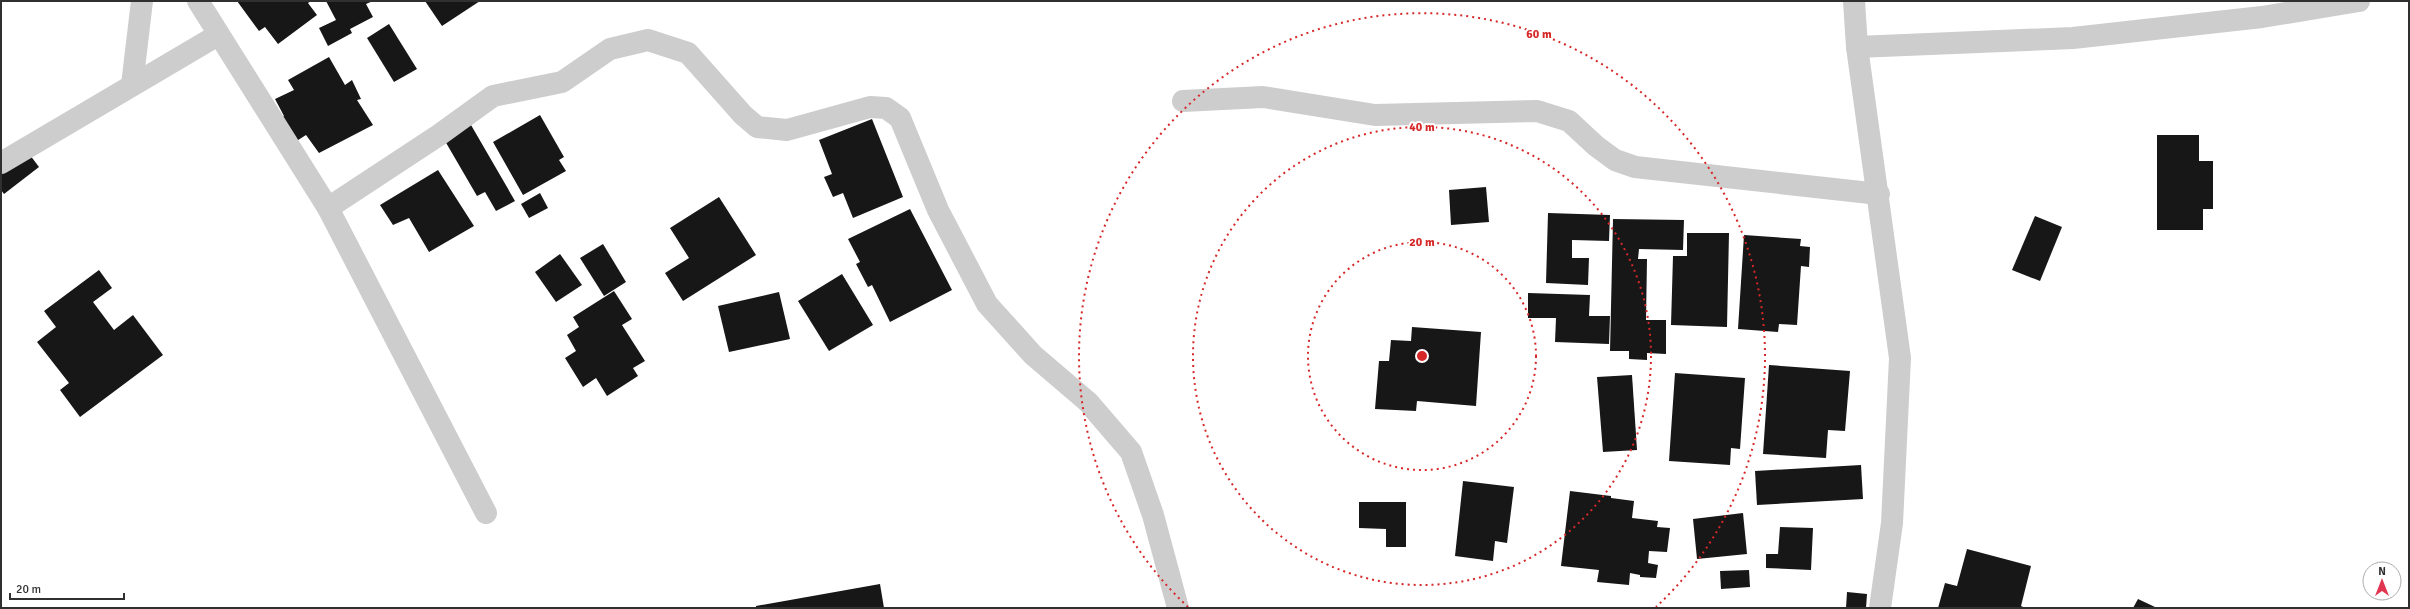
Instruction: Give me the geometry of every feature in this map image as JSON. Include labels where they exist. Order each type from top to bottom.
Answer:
[{"type":"street","points":[[132,85],[142,1]]},
{"type":"street","points":[[198,1],[328,208],[486,513]]},
{"type":"street","points":[[1854,1],[1858,47],[1900,358],[1892,523],[1880,608]]},
{"type":"street","points":[[1858,47],[2073,38],[2262,17],[2359,1]]},
{"type":"street","points":[[1,163],[218,35]]},
{"type":"street","points":[[328,208],[439,135],[493,96],[562,82],[610,49],[648,40],[688,53],[743,115],[757,126],[787,130],[870,107],[886,108],[900,118],[938,210],[987,304],[1033,355],[1088,402],[1130,452],[1153,514],[1178,608]]},
{"type":"street","points":[[1183,101],[1263,97],[1375,114],[1537,111],[1569,121],[1596,146],[1614,160],[1635,167],[1879,194]]},
{"type":"building","points":[[237,1],[311,1],[308,3],[317,15],[278,44],[265,27],[259,31]]},
{"type":"building","points":[[326,1],[373,1],[366,4],[373,17],[350,29],[352,33],[328,46],[319,28],[336,20]]},
{"type":"building","points":[[425,1],[480,1],[442,26]]},
{"type":"building","points":[[389,24],[417,69],[394,82],[367,38]]},
{"type":"building","points":[[329,57],[345,85],[352,80],[361,99],[357,100],[373,125],[319,153],[306,135],[295,142],[281,118],[284,116],[275,99],[294,90],[288,80]]},
{"type":"building","points":[[540,115],[564,157],[559,160],[566,171],[523,195],[493,142]]},
{"type":"building","points":[[872,119],[903,197],[853,218],[843,193],[833,197],[824,177],[832,174],[819,140]]},
{"type":"building","points":[[471,125],[515,201],[496,211],[485,192],[477,196],[445,141]]},
{"type":"building","points":[[2157,135],[2199,135],[2199,161],[2213,161],[2213,209],[2203,209],[2203,230],[2157,230]]},
{"type":"building","points":[[27,151],[39,167],[4,194],[1,190],[1,170]]},
{"type":"building","points":[[438,170],[474,226],[429,252],[409,218],[393,225],[380,205]]},
{"type":"building","points":[[1486,187],[1489,222],[1451,225],[1449,190]]},
{"type":"building","points":[[540,193],[548,208],[529,218],[521,204]]},
{"type":"building","points":[[719,197],[756,255],[683,301],[665,273],[689,258],[670,228]]},
{"type":"building","points":[[910,209],[952,290],[890,322],[872,285],[868,287],[856,264],[860,262],[848,239]]},
{"type":"building","points":[[1548,213],[1610,215],[1609,241],[1572,240],[1572,258],[1589,258],[1588,285],[1546,283]]},
{"type":"building","points":[[2035,216],[2062,227],[2040,281],[2012,270]]},
{"type":"building","points":[[1613,219],[1684,220],[1683,250],[1639,249],[1638,259],[1647,259],[1646,320],[1666,320],[1666,354],[1647,353],[1647,360],[1629,359],[1629,351],[1610,351]]},
{"type":"building","points":[[1687,233],[1729,233],[1727,327],[1671,325],[1673,256],[1687,256]]},
{"type":"building","points":[[1744,235],[1801,239],[1800,246],[1810,247],[1809,267],[1801,266],[1797,325],[1779,324],[1778,332],[1738,329]]},
{"type":"building","points":[[603,244],[626,282],[604,296],[580,258]]},
{"type":"building","points":[[560,254],[582,285],[556,302],[535,272]]},
{"type":"building","points":[[99,270],[112,288],[93,302],[114,330],[133,315],[163,355],[80,417],[60,390],[69,383],[37,342],[56,327],[44,311]]},
{"type":"building","points":[[842,274],[873,325],[829,351],[798,301]]},
{"type":"building","points":[[614,291],[632,319],[622,325],[645,361],[633,368],[638,376],[607,396],[596,378],[583,387],[565,358],[576,351],[567,335],[579,327],[573,317]]},
{"type":"building","points":[[779,292],[790,339],[729,352],[718,306]]},
{"type":"building","points":[[1528,293],[1590,295],[1589,316],[1610,316],[1609,344],[1555,342],[1556,318],[1528,318]]},
{"type":"building","points":[[1412,327],[1481,332],[1476,406],[1417,401],[1416,411],[1375,409],[1379,361],[1389,361],[1391,340],[1411,341]]},
{"type":"building","points":[[1769,365],[1850,371],[1845,431],[1828,430],[1826,458],[1763,454]]},
{"type":"building","points":[[1675,373],[1745,378],[1740,449],[1731,448],[1730,465],[1669,461]]},
{"type":"building","points":[[1632,375],[1637,450],[1603,452],[1597,377]]},
{"type":"building","points":[[1861,465],[1863,499],[1757,505],[1755,471]]},
{"type":"building","points":[[1463,481],[1514,487],[1507,543],[1495,541],[1493,561],[1455,556]]},
{"type":"building","points":[[1570,491],[1611,496],[1611,498],[1634,501],[1632,518],[1658,521],[1657,527],[1670,528],[1667,552],[1649,551],[1648,563],[1658,565],[1656,578],[1640,577],[1640,575],[1630,573],[1629,585],[1597,582],[1599,570],[1561,566]]},
{"type":"building","points":[[1359,502],[1406,502],[1406,547],[1386,547],[1386,529],[1359,528]]},
{"type":"building","points":[[1743,513],[1747,554],[1697,559],[1693,519]]},
{"type":"building","points":[[1780,527],[1813,528],[1811,570],[1766,568],[1766,554],[1778,554]]},
{"type":"building","points":[[1967,549],[2031,566],[2021,606],[2025,608],[1938,608],[1945,583],[1957,586]]},
{"type":"building","points":[[1749,570],[1750,587],[1721,589],[1720,571]]},
{"type":"building","points":[[880,584],[884,608],[756,608],[756,606]]},
{"type":"building","points":[[1847,592],[1867,594],[1866,608],[1846,608]]},
{"type":"building","points":[[2138,599],[2155,607],[2133,608]]}]
